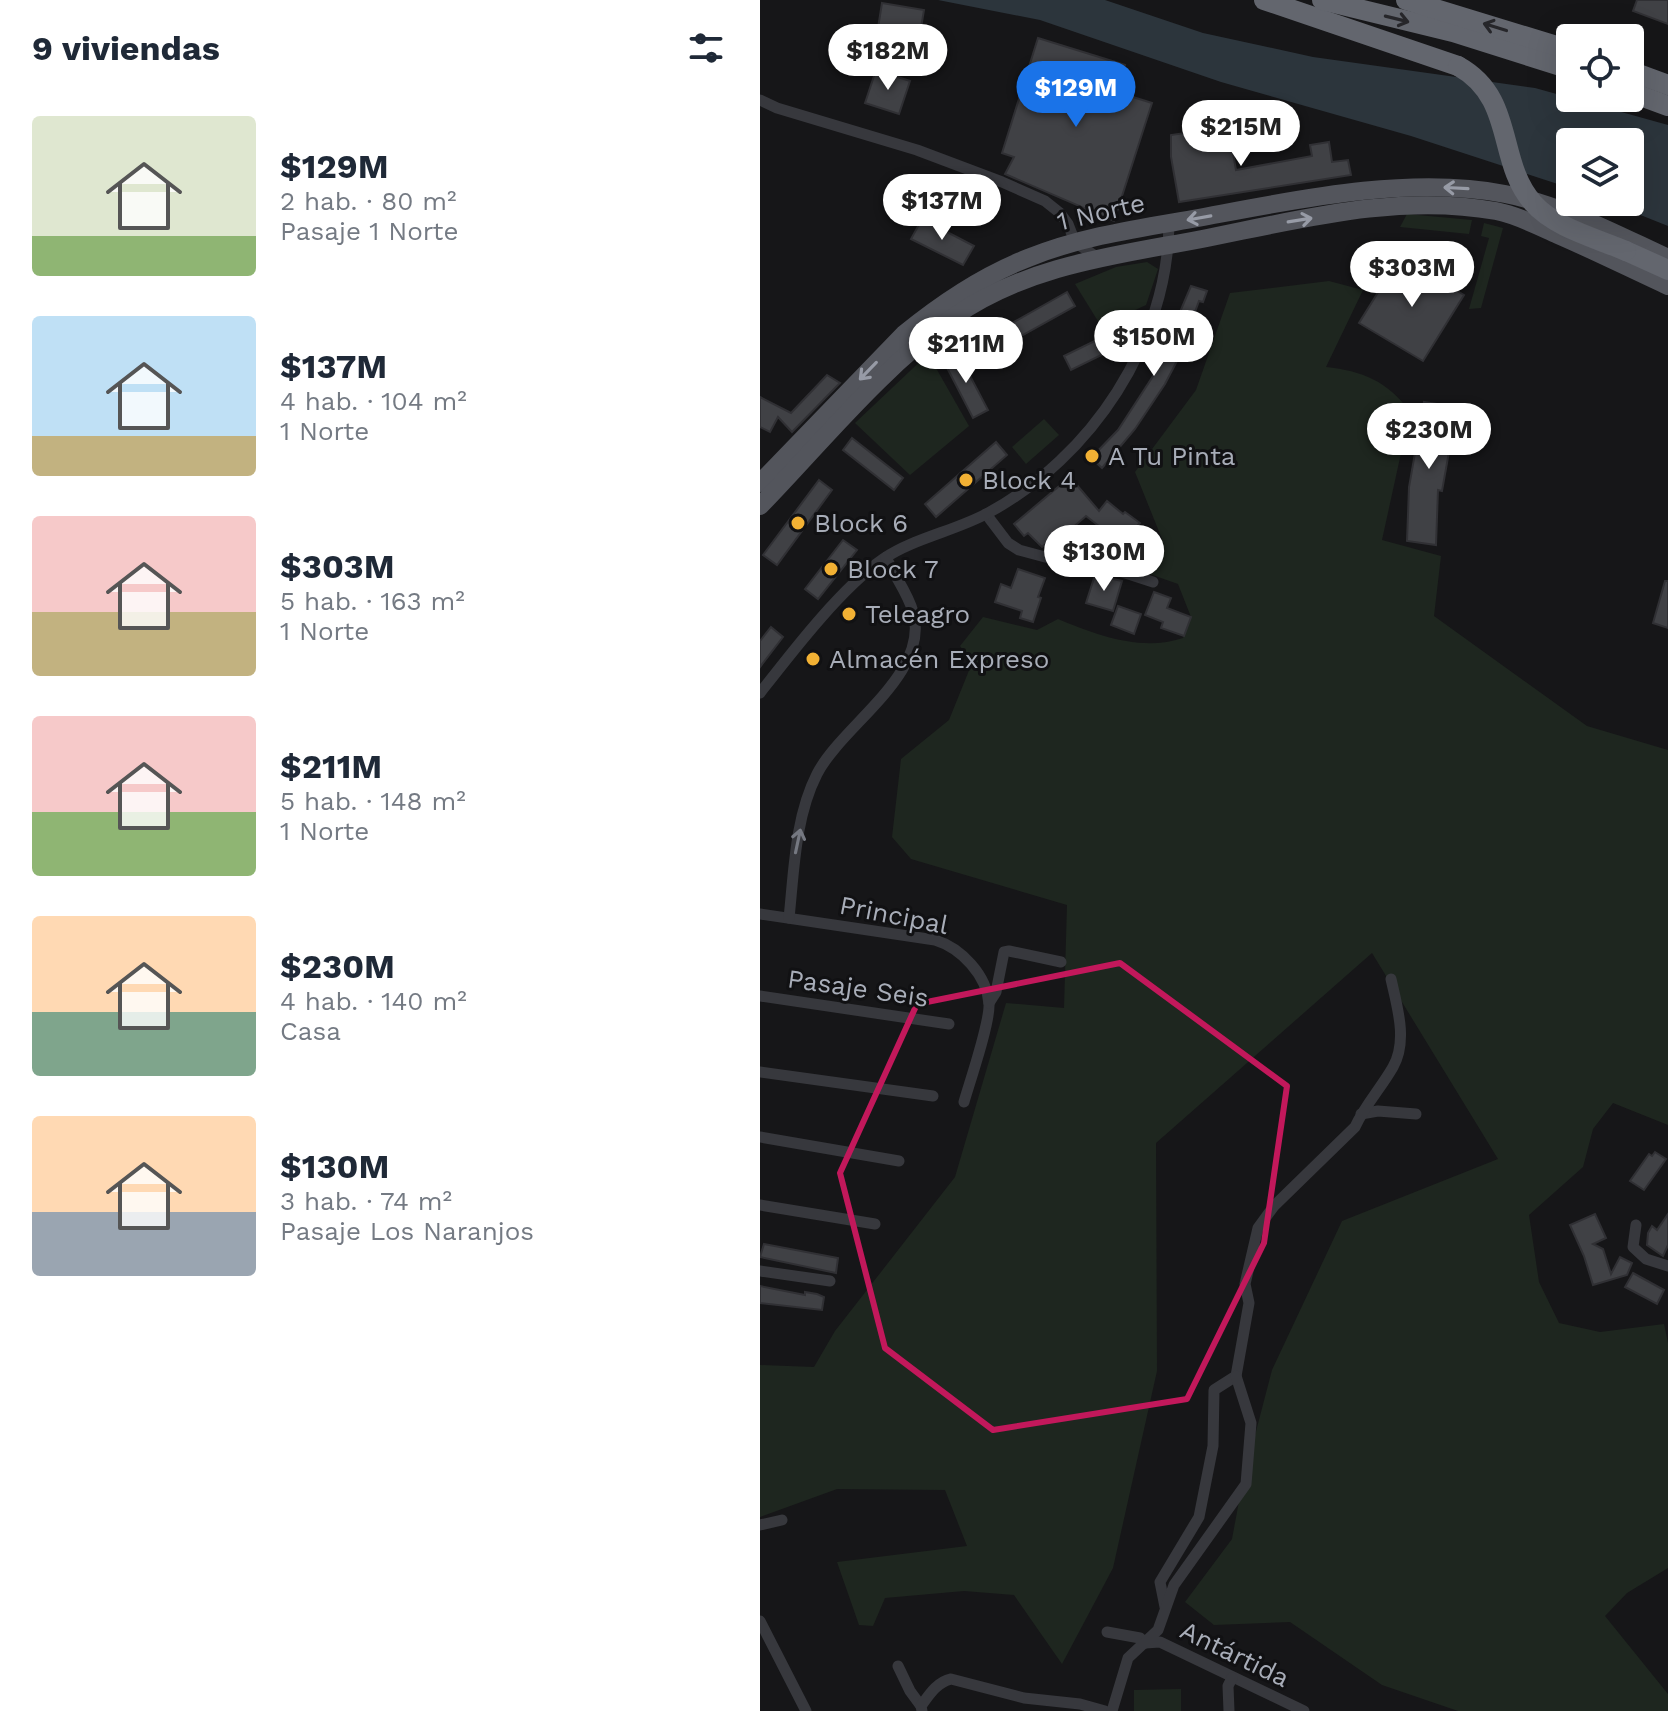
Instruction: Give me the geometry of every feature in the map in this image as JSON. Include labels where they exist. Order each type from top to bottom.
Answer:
[{"type":"highway","points":[[1264,0],[1458,66],[1476,78],[1490,94],[1521,185],[1532,202],[1555,220],[1668,270]]},
{"type":"highway","points":[[1322,0],[1453,32],[1556,65]]},
{"type":"highway","points":[[1406,0],[1556,46]]},
{"type":"highway","points":[[1644,76],[1668,85]]},
{"type":"highway","points":[[1644,97],[1668,106]]},
{"type":"main road","name":"1 Norte","points":[[760,483],[904,334],[928,315],[1002,269],[1075,242],[1292,202],[1403,188],[1465,188],[1533,201],[1581,218],[1668,258]]},
{"type":"main road","name":"1 Norte","points":[[760,506],[880,381],[915,347],[957,314],[1020,281],[1067,265],[1336,214],[1430,204],[1514,216],[1668,286]]},
{"type":"street","points":[[760,100],[777,108],[917,150],[1045,201],[1060,213],[1075,242],[1099,259]]},
{"type":"street","points":[[760,693],[864,573],[886,557],[986,514],[1024,490],[1059,461],[1095,422],[1118,391],[1136,358],[1153,315],[1167,263],[1169,223]]},
{"type":"street","points":[[1020,281],[1062,256],[1075,242]]},
{"type":"street","points":[[986,514],[1008,543],[1019,550],[1075,565],[1110,568],[1153,582]]},
{"type":"street","points":[[789,918],[795,856],[808,796],[817,774],[831,753],[904,668],[913,649],[916,630],[913,611],[886,557]]},
{"type":"street","name":"Principal","points":[[760,914],[947,944],[963,954],[974,968],[989,1003]]},
{"type":"street","points":[[964,1102],[989,1003],[996,992],[1004,952],[1061,962]]},
{"type":"street","points":[[1112,1711],[1128,1658],[1158,1630],[1174,1585],[1246,1484],[1251,1423],[1236,1376],[1249,1303],[1245,1284],[1251,1249],[1258,1228],[1274,1206],[1355,1127],[1395,1064],[1401,1038],[1391,979]]},
{"type":"street","name":"Pasaje Seis","points":[[760,996],[949,1024]]},
{"type":"street","points":[[760,1072],[933,1096]]},
{"type":"street","points":[[1361,1114],[1378,1111],[1416,1114]]},
{"type":"street","points":[[760,1137],[899,1161]]},
{"type":"street","points":[[760,1205],[875,1224]]},
{"type":"street","points":[[1636,1225],[1633,1247],[1636,1253],[1668,1266]]},
{"type":"street","points":[[760,1271],[830,1281]]},
{"type":"street","points":[[1165,1607],[1160,1582],[1199,1517],[1213,1446],[1214,1390],[1236,1376]]},
{"type":"street","points":[[760,1525],[782,1520]]},
{"type":"street","points":[[760,1621],[806,1711]]},
{"type":"street","name":"Antártida","points":[[1107,1632],[1140,1638],[1145,1643],[1160,1642],[1304,1711]]},
{"type":"street","points":[[898,1666],[922,1708],[930,1693],[944,1680],[951,1679],[1024,1698],[1080,1704],[1105,1711]]},
{"type":"street","points":[[1229,1711],[1228,1686],[1232,1678]]},
{"type":"highlighted area","points":[[1120,963],[1287,1086],[1264,1243],[1187,1399],[993,1430],[885,1348],[840,1173],[917,1004]]},
{"type":"shaded area","points":[[938,0],[1105,0],[1203,33],[1313,57],[1535,88],[1556,94],[1556,112],[1621,112],[1668,125],[1668,226],[1643,216],[1644,128],[1556,128],[1556,183],[1411,136],[1221,82],[1040,20]]},
{"type":"shaded area","points":[[1407,214],[1472,220],[1469,234],[1400,227]]},
{"type":"shaded area","points":[[1484,223],[1503,228],[1481,308],[1469,309],[1489,238],[1481,236]]},
{"type":"shaded area","points":[[1147,262],[1158,269],[1146,305],[1101,326],[1075,284],[1116,267]]},
{"type":"shaded area","points":[[1329,281],[1363,290],[1326,367],[1373,379],[1393,392],[1410,412],[1382,540],[1441,556],[1434,616],[1587,726],[1668,750],[1668,1125],[1613,1103],[1593,1129],[1583,1167],[1529,1215],[1539,1282],[1559,1323],[1600,1332],[1664,1324],[1668,1343],[1668,1568],[1627,1593],[1605,1616],[1668,1694],[1668,1711],[1458,1711],[1382,1685],[1290,1622],[1214,1625],[1185,1602],[1232,1539],[1242,1485],[1272,1370],[1342,1221],[1498,1159],[1372,953],[1156,1143],[1157,1371],[1113,1568],[1062,1664],[1014,1595],[964,1591],[885,1598],[873,1626],[859,1625],[837,1562],[967,1546],[945,1490],[837,1489],[760,1517],[760,1365],[814,1367],[835,1331],[955,1177],[1006,1003],[1064,1008],[1067,905],[911,859],[892,837],[901,759],[949,720],[972,663],[960,646],[983,617],[1037,630],[1058,619],[1103,636],[1135,642],[1167,642],[1183,638],[1191,617],[1178,584],[1144,572],[1162,539],[1135,472],[1196,390],[1230,293]]},
{"type":"shaded area","points":[[928,354],[969,426],[910,475],[855,423]]},
{"type":"shaded area","points":[[1044,419],[1059,435],[1026,464],[1012,447]]},
{"type":"shaded area","points":[[1181,1689],[1181,1711],[1134,1711],[1134,1690]]},
{"type":"building","points":[[1637,0],[1668,0],[1668,24],[1633,11]]},
{"type":"building","points":[[882,3],[924,10],[920,34],[878,28]]},
{"type":"building","points":[[1038,38],[1125,65],[1117,92],[1152,103],[1114,221],[1005,174],[1014,157],[1002,153]]},
{"type":"building","points":[[876,70],[910,81],[899,114],[865,103]]},
{"type":"building","points":[[1229,130],[1236,170],[1312,156],[1310,145],[1329,142],[1332,162],[1348,160],[1351,175],[1179,202],[1171,157],[1171,135],[1191,132],[1192,136]]},
{"type":"building","points":[[922,219],[974,246],[963,265],[911,239]]},
{"type":"building","points":[[1400,257],[1464,295],[1423,361],[1359,323]]},
{"type":"building","points":[[1191,286],[1207,291],[1203,302],[1199,301],[1178,359],[1135,429],[1102,468],[1091,458],[1118,430],[1155,373],[1178,324],[1177,319]]},
{"type":"building","points":[[1067,292],[1075,306],[989,354],[982,340]]},
{"type":"building","points":[[1121,328],[1128,342],[1071,370],[1064,356]]},
{"type":"building","points":[[958,353],[988,410],[973,418],[943,360]]},
{"type":"building","points":[[827,375],[840,383],[792,432],[778,417],[770,432],[760,427],[760,397],[791,413]]},
{"type":"building","points":[[1424,402],[1457,407],[1442,491],[1438,490],[1436,545],[1407,541],[1409,487]]},
{"type":"building","points":[[852,438],[903,478],[894,490],[843,450]]},
{"type":"building","name":"Block 4","points":[[996,442],[1007,455],[936,517],[925,504]]},
{"type":"building","points":[[1070,477],[1099,511],[1107,501],[1140,523],[1134,529],[1152,542],[1134,567],[1119,559],[1127,548],[1086,516],[1063,536],[1060,532],[1042,547],[1028,533],[1024,536],[1014,524]]},
{"type":"building","name":"Block 6","points":[[819,480],[832,490],[777,565],[763,555]]},
{"type":"building","name":"Block 7","points":[[843,540],[857,550],[818,599],[805,589]]},
{"type":"building","points":[[1018,569],[1045,578],[1033,622],[1020,618],[1022,611],[995,602],[1001,584],[1011,588]]},
{"type":"building","points":[[1095,575],[1122,581],[1113,611],[1086,603]]},
{"type":"building","points":[[1665,581],[1668,581],[1668,628],[1653,623]]},
{"type":"building","points":[[1154,592],[1171,598],[1167,608],[1191,617],[1184,636],[1161,628],[1163,622],[1145,615]]},
{"type":"building","points":[[1118,606],[1141,614],[1134,634],[1111,625]]},
{"type":"building","points":[[771,627],[783,637],[760,667],[760,641]]},
{"type":"building","points":[[1655,1152],[1666,1159],[1644,1190],[1630,1181],[1649,1154],[1652,1156]]},
{"type":"building","points":[[1595,1214],[1606,1238],[1593,1244],[1603,1249],[1611,1274],[1620,1257],[1632,1263],[1627,1275],[1593,1285],[1570,1225]]},
{"type":"building","points":[[1668,1214],[1668,1245],[1663,1256],[1647,1245],[1648,1233],[1652,1226],[1657,1230]]},
{"type":"building","points":[[764,1244],[838,1258],[836,1273],[760,1257]]},
{"type":"building","points":[[1633,1273],[1664,1290],[1657,1304],[1625,1287]]},
{"type":"building","points":[[760,1286],[805,1295],[805,1292],[817,1294],[824,1297],[822,1310],[760,1303]]},
{"type":"place","name":"A Tu Pinta","points":[[1092,456]]},
{"type":"place","name":"Block 4","points":[[966,480]]},
{"type":"place","name":"Block 6","points":[[798,523]]},
{"type":"place","name":"Block 7","points":[[831,569]]},
{"type":"place","name":"Teleagro","points":[[849,614]]},
{"type":"place","name":"Almacén Expreso","points":[[813,659]]}]
